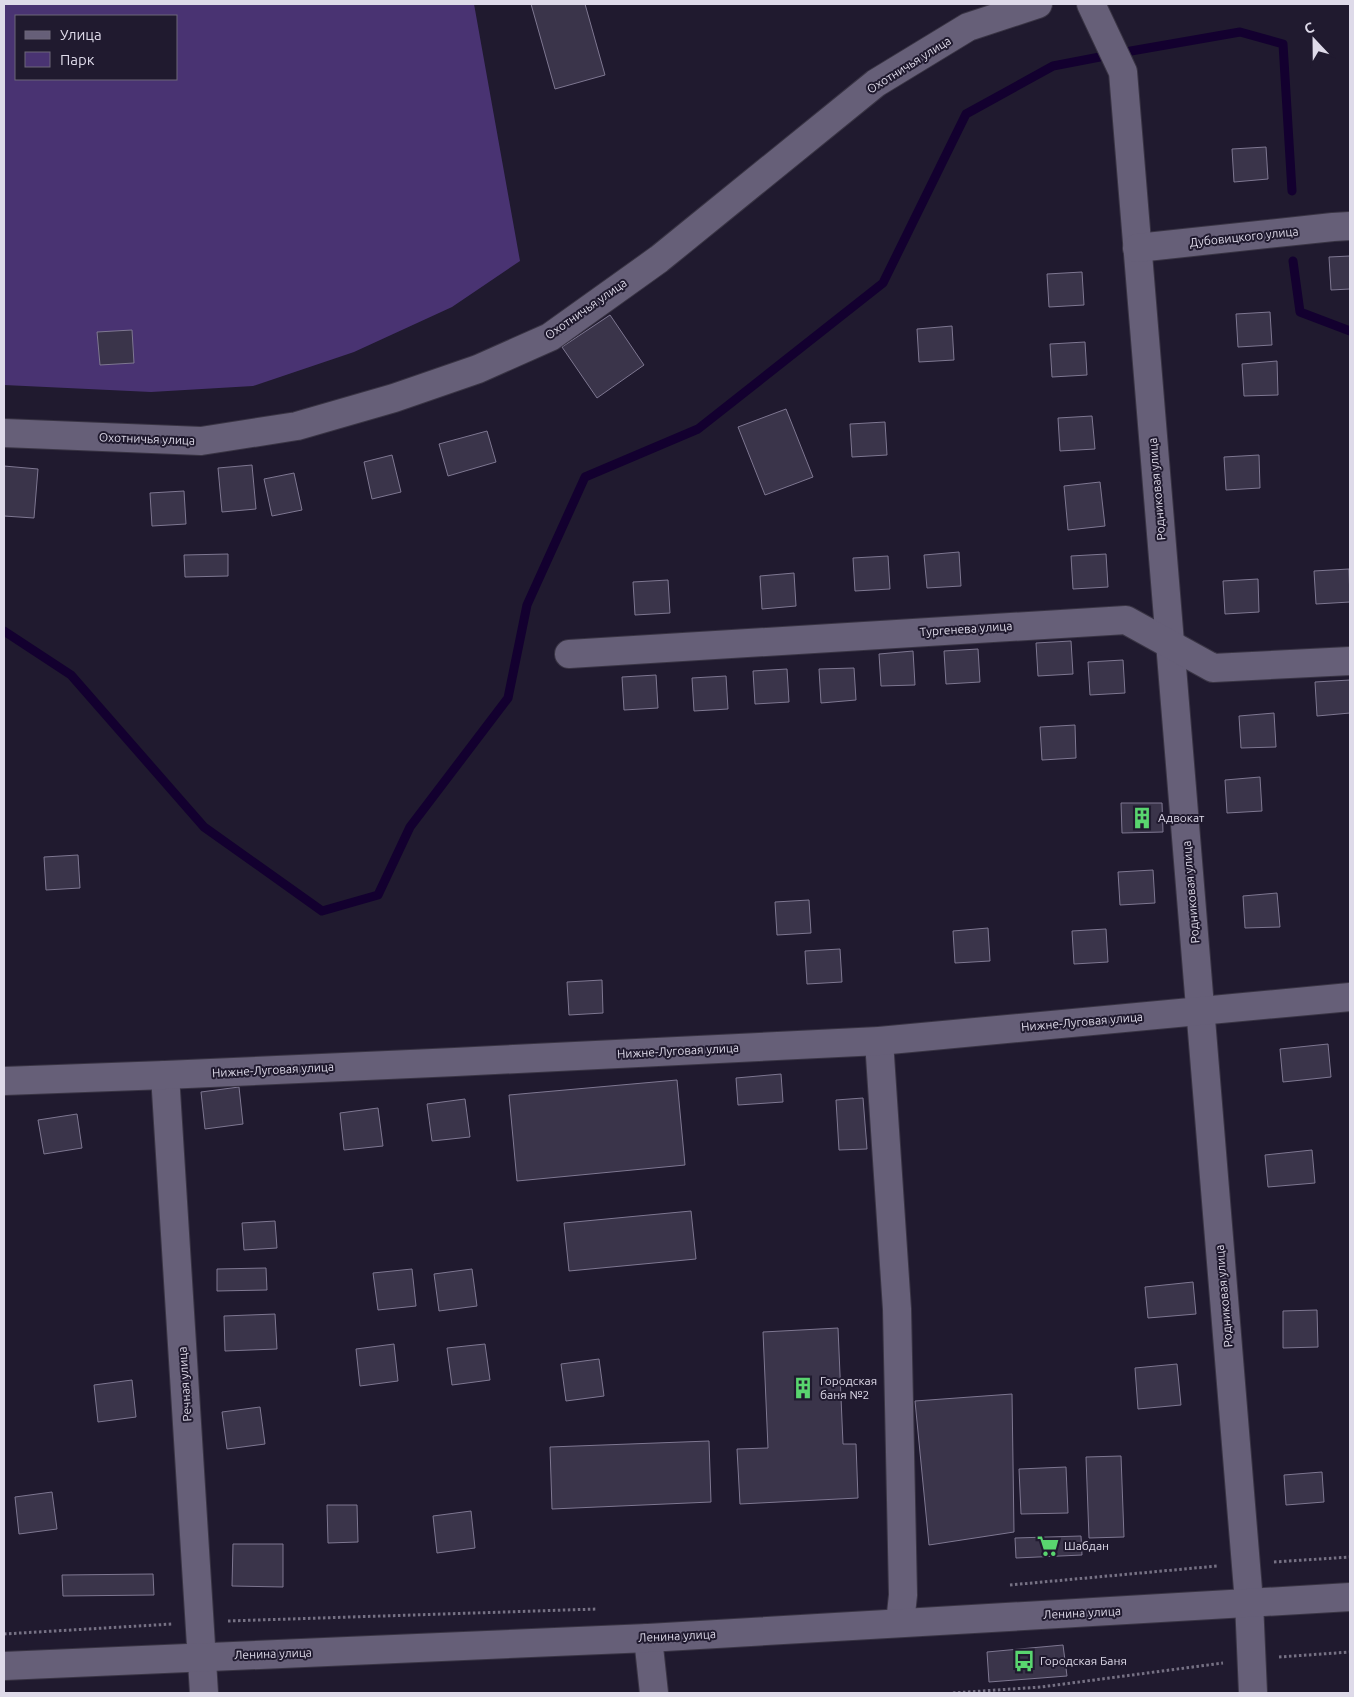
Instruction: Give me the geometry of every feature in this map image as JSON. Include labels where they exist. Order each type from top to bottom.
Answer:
[{"type":"street","name":"Охотничья улица","points":[[4,433],[201,441],[297,426],[394,398],[478,369],[550,336],[659,259],[876,83],[968,28],[1038,4]]},
{"type":"street","name":"Родниковая улица","points":[[1092,4],[1123,72],[1246,1563],[1253,1693]]},
{"type":"street","name":"Дубовицкого улица","points":[[1137,248],[1333,226],[1350,226]]},
{"type":"street","name":"Тургенева улица","points":[[568,654],[1126,620],[1214,668],[1350,661]]},
{"type":"street","name":"Нижне-Луговая улица","points":[[4,1081],[879,1041],[1350,997]]},
{"type":"street","points":[[879,1041],[897,1309],[902,1596],[900,1624]]},
{"type":"street","name":"Речная улица","points":[[165,1075],[204,1693]]},
{"type":"street","name":"Ленина улица","points":[[4,1666],[648,1638],[1350,1597]]},
{"type":"street","points":[[648,1638],[654,1693]]},
{"type":"path","points":[[1001,1586],[1246,1563],[1350,1557]]},
{"type":"path","points":[[4,1634],[200,1622],[602,1609]]},
{"type":"path","points":[[953,1693],[1040,1687],[1251,1659],[1350,1652]]},
{"type":"green space","points":[[4,4],[474,4],[520,261],[452,307],[354,352],[253,386],[151,392],[4,385]]},
{"type":"building","points":[[531,4],[585,4],[605,75],[555,89]]},
{"type":"building","points":[[1266,147],[1268,179],[1234,182],[1232,149]]},
{"type":"building","points":[[1350,256],[1350,289],[1331,290],[1329,257]]},
{"type":"building","points":[[1082,272],[1084,305],[1049,307],[1047,274]]},
{"type":"building","points":[[1270,312],[1272,345],[1238,347],[1236,314]]},
{"type":"building","points":[[610,315],[644,365],[597,398],[562,347]]},
{"type":"building","points":[[952,326],[954,360],[919,362],[917,329]]},
{"type":"building","points":[[132,330],[134,363],[100,365],[97,332]]},
{"type":"building","points":[[1085,342],[1087,375],[1052,377],[1050,344]]},
{"type":"building","points":[[1277,361],[1278,395],[1244,396],[1242,364]]},
{"type":"building","points":[[786,409],[813,477],[765,495],[738,427]]},
{"type":"building","points":[[1092,416],[1095,449],[1060,451],[1058,418]]},
{"type":"building","points":[[885,422],[887,455],[852,457],[850,424]]},
{"type":"building","points":[[487,431],[496,462],[448,476],[439,444]]},
{"type":"building","points":[[392,455],[401,492],[372,499],[364,462]]},
{"type":"building","points":[[1259,455],[1260,488],[1226,490],[1224,457]]},
{"type":"building","points":[[252,465],[256,509],[222,512],[218,468]]},
{"type":"building","points":[[4,466],[38,469],[34,518],[4,516]]},
{"type":"building","points":[[294,473],[302,510],[272,516],[264,479]]},
{"type":"building","points":[[1100,482],[1105,526],[1068,530],[1064,486]]},
{"type":"building","points":[[184,491],[186,524],[152,526],[150,493]]},
{"type":"building","points":[[959,552],[961,586],[927,588],[924,555]]},
{"type":"building","points":[[228,554],[228,576],[185,577],[184,555]]},
{"type":"building","points":[[1106,554],[1108,587],[1073,589],[1071,556]]},
{"type":"building","points":[[888,556],[890,589],[855,591],[853,558]]},
{"type":"building","points":[[1349,569],[1350,602],[1316,604],[1314,571]]},
{"type":"building","points":[[794,573],[796,606],[762,609],[760,576]]},
{"type":"building","points":[[1258,579],[1259,612],[1225,614],[1223,581]]},
{"type":"building","points":[[668,580],[670,613],[635,615],[633,582]]},
{"type":"building","points":[[1071,641],[1073,674],[1038,676],[1036,643]]},
{"type":"building","points":[[978,649],[980,682],[946,684],[944,651]]},
{"type":"building","points":[[913,651],[915,685],[881,686],[879,654]]},
{"type":"building","points":[[1123,660],[1125,693],[1090,695],[1088,662]]},
{"type":"building","points":[[854,668],[856,700],[821,703],[819,669]]},
{"type":"building","points":[[787,669],[789,702],[755,704],[753,671]]},
{"type":"building","points":[[656,675],[658,708],[624,710],[622,677]]},
{"type":"building","points":[[726,676],[728,709],[694,711],[692,678]]},
{"type":"building","points":[[1350,680],[1350,713],[1317,716],[1315,682]]},
{"type":"building","points":[[1274,713],[1276,747],[1241,748],[1239,716]]},
{"type":"building","points":[[1075,725],[1076,758],[1042,760],[1040,727]]},
{"type":"building","points":[[1260,777],[1262,811],[1227,813],[1225,780]]},
{"type":"building","name":"Адвокат","points":[[1121,803],[1162,803],[1163,832],[1122,833]]},
{"type":"building","points":[[78,855],[80,888],[46,890],[44,857]]},
{"type":"building","points":[[1153,870],[1155,903],[1120,905],[1118,872]]},
{"type":"building","points":[[1277,893],[1280,927],[1245,928],[1243,896]]},
{"type":"building","points":[[809,900],[811,933],[777,935],[775,902]]},
{"type":"building","points":[[988,928],[990,961],[955,963],[953,931]]},
{"type":"building","points":[[1106,929],[1108,962],[1074,964],[1072,931]]},
{"type":"building","points":[[840,949],[842,982],[807,984],[805,951]]},
{"type":"building","points":[[602,980],[603,1013],[569,1015],[567,982]]},
{"type":"building","points":[[1328,1044],[1331,1077],[1283,1082],[1280,1049]]},
{"type":"building","points":[[781,1074],[783,1102],[738,1105],[736,1078]]},
{"type":"building","points":[[677,1080],[685,1165],[517,1181],[509,1095]]},
{"type":"building","points":[[239,1087],[243,1124],[205,1129],[201,1092]]},
{"type":"building","points":[[863,1098],[867,1149],[839,1150],[836,1100]]},
{"type":"building","points":[[465,1099],[470,1137],[432,1141],[427,1104]]},
{"type":"building","points":[[378,1108],[383,1146],[344,1150],[340,1113]]},
{"type":"building","points":[[77,1114],[82,1148],[44,1154],[38,1120]]},
{"type":"building","points":[[1312,1150],[1315,1183],[1268,1187],[1265,1155]]},
{"type":"building","points":[[691,1211],[696,1259],[569,1271],[564,1223]]},
{"type":"building","points":[[275,1221],[277,1248],[244,1250],[242,1223]]},
{"type":"building","points":[[266,1268],[267,1290],[217,1291],[217,1269]]},
{"type":"building","points":[[412,1269],[416,1306],[378,1310],[373,1273]]},
{"type":"building","points":[[472,1269],[477,1306],[439,1311],[434,1274]]},
{"type":"building","points":[[1193,1282],[1196,1314],[1148,1318],[1145,1287]]},
{"type":"building","points":[[1317,1310],[1318,1347],[1283,1348],[1283,1311]]},
{"type":"building","points":[[275,1314],[277,1349],[225,1351],[224,1316]]},
{"type":"building","name":"Городская баня №2","points":[[838,1328],[843,1444],[856,1444],[858,1498],[740,1504],[737,1449],[768,1448],[763,1332]]},
{"type":"building","points":[[394,1344],[398,1381],[360,1386],[356,1349]]},
{"type":"building","points":[[485,1344],[490,1380],[452,1385],[447,1348]]},
{"type":"building","points":[[599,1359],[604,1396],[566,1401],[561,1364]]},
{"type":"building","points":[[1177,1364],[1181,1405],[1138,1409],[1135,1368]]},
{"type":"building","points":[[132,1380],[136,1417],[98,1422],[94,1385]]},
{"type":"building","points":[[1012,1394],[1014,1532],[929,1545],[915,1401]]},
{"type":"building","points":[[260,1407],[265,1444],[227,1449],[222,1412]]},
{"type":"building","points":[[709,1441],[711,1502],[552,1509],[550,1447]]},
{"type":"building","points":[[1121,1456],[1124,1537],[1089,1538],[1086,1457]]},
{"type":"building","points":[[1066,1467],[1068,1513],[1021,1514],[1019,1469]]},
{"type":"building","points":[[1322,1472],[1324,1502],[1286,1505],[1284,1475]]},
{"type":"building","points":[[52,1492],[57,1529],[19,1534],[15,1497]]},
{"type":"building","points":[[327,1505],[357,1505],[358,1542],[328,1543]]},
{"type":"building","points":[[471,1511],[475,1548],[437,1553],[433,1516]]},
{"type":"building","name":"Шабдан","points":[[1081,1536],[1082,1555],[1016,1558],[1015,1538]]},
{"type":"building","points":[[233,1544],[283,1544],[283,1587],[232,1586]]},
{"type":"building","points":[[153,1574],[154,1595],[63,1596],[62,1575]]},
{"type":"building","points":[[1063,1645],[1067,1676],[989,1682],[987,1652]]},
{"type":"waterway","points":[[4,631],[71,675],[204,827],[322,911],[378,895],[410,827],[508,698],[527,605],[585,477],[698,429],[883,283],[966,114],[1053,66],[1240,32],[1283,44],[1292,191]]},
{"type":"waterway","points":[[1293,261],[1300,312],[1350,331]]},
{"type":"place","name":"Адвокат","points":[[1142,818]]},
{"type":"place","name":"Городская баня №2","points":[[803,1388]]},
{"type":"place","name":"Шабдан","points":[[1048,1546]]},
{"type":"place","name":"Городская Баня","points":[[1024,1661]]}]
